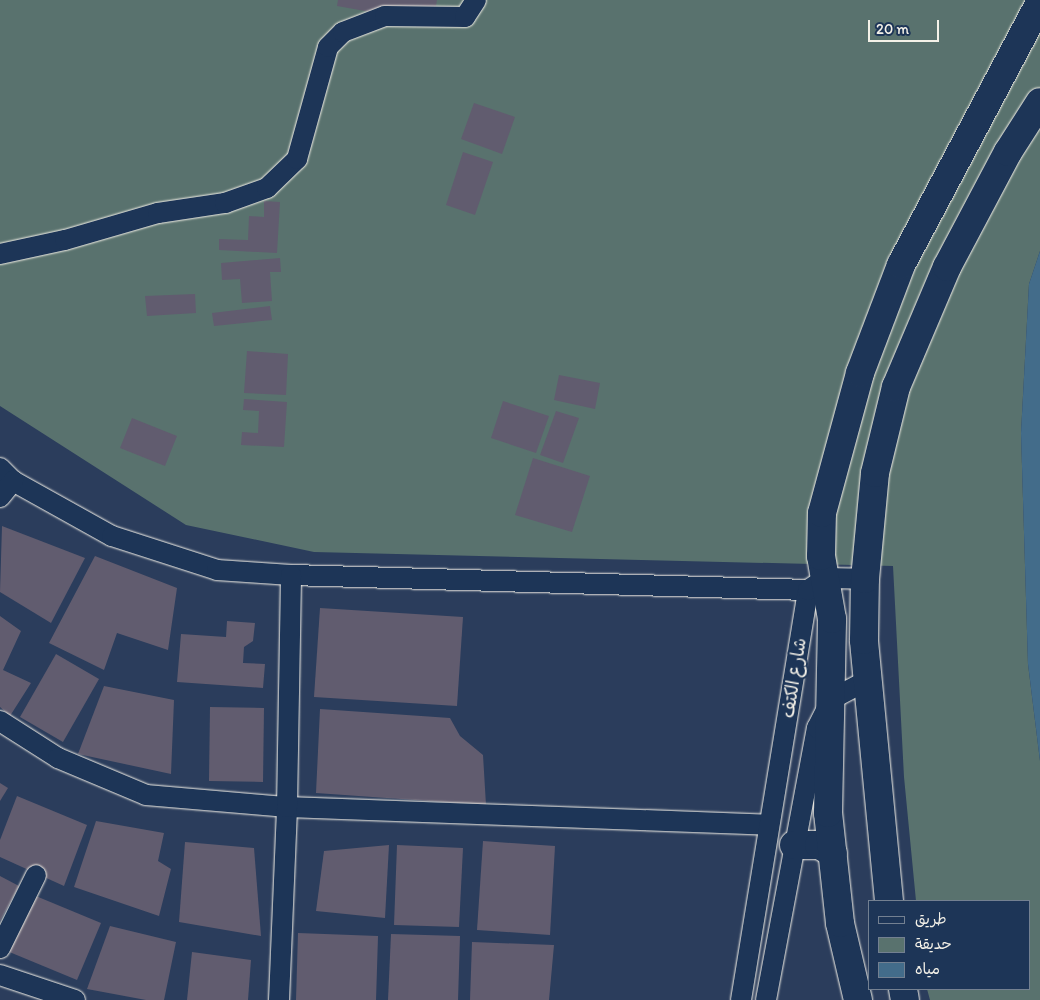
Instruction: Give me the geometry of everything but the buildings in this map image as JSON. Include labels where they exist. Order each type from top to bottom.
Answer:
[{"type":"main road","points":[[858,1000],[840,923],[828,812],[832,698],[832,619],[817,584],[821,556],[822,513],[860,374],[901,265],[935,198],[991,100],[1040,3]]},
{"type":"main road","points":[[890,900],[867,680],[865,579],[875,473],[896,387],[947,267],[1008,152],[1040,102]]},
{"type":"main road","points":[[794,845],[818,845],[832,853]]},
{"type":"street","points":[[0,254],[65,240],[112,224],[158,213],[225,203],[267,188],[297,159],[328,47],[343,32],[385,16],[465,17],[476,0]]},
{"type":"street","points":[[0,497],[6,475],[112,536],[217,570],[291,575],[817,584],[865,579]]},
{"type":"street","points":[[279,1000],[287,807],[291,575]]},
{"type":"street","name":"شارع الكتف","points":[[741,1000],[769,825],[817,584]]},
{"type":"street","points":[[766,1000],[816,728],[832,698],[867,680]]},
{"type":"street","points":[[0,721],[58,758],[146,795],[287,807],[769,825]]},
{"type":"street","points":[[0,948],[36,875]]},
{"type":"street","points":[[0,975],[75,1000]]},
{"type":"green space","points":[[0,0],[1040,0],[1040,251],[1029,284],[1021,433],[1028,664],[1040,761],[1040,1000],[930,1000],[927,990],[1030,990],[1030,900],[916,900],[904,777],[893,566],[314,552],[186,525],[0,406]]},
{"type":"water","points":[[1040,251],[1040,761],[1028,664],[1021,433],[1029,284]]}]
